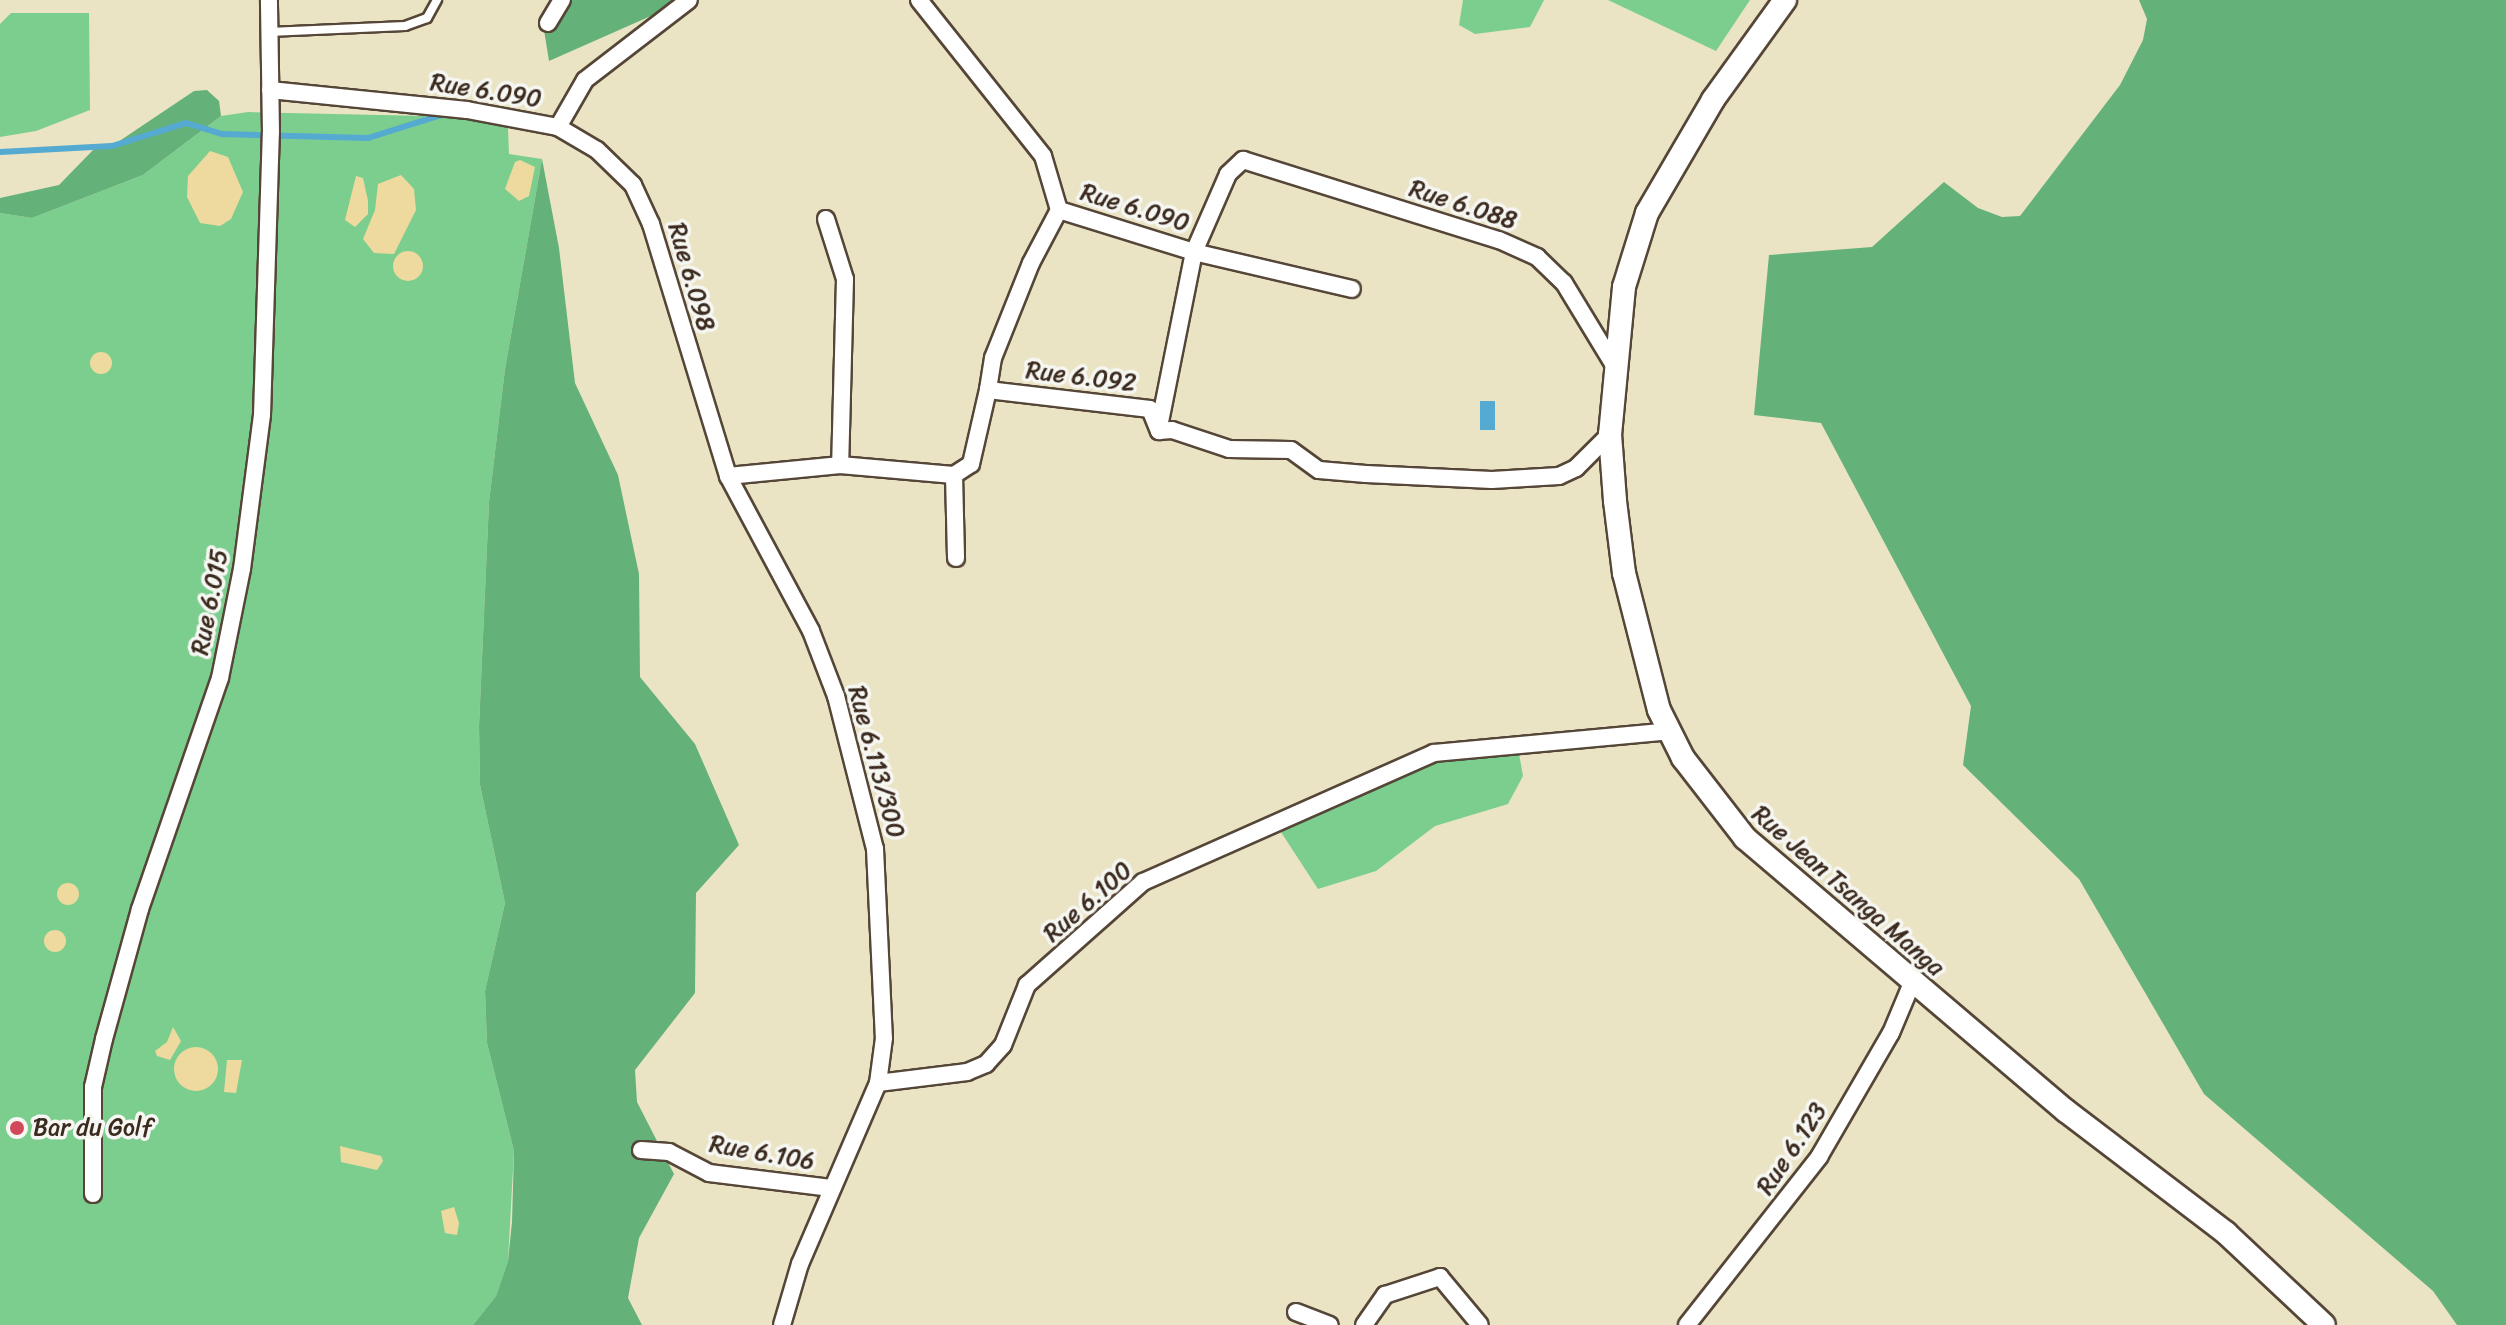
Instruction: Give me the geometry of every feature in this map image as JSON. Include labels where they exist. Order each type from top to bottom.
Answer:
[{"type":"street","name":"Rue 6.015","points":[[93,1194],[90,1125],[96,1075],[140,909],[220,678],[242,569],[262,415],[271,132],[269,0]]},
{"type":"street","points":[[548,23],[562,0]]},
{"type":"street","name":"Rue 6.090","points":[[270,90],[467,110],[558,127],[585,80],[689,0]]},
{"type":"street","name":"Rue 6.090","points":[[919,0],[1043,156],[1059,210],[1194,252],[1352,289]]},
{"type":"street","name":"Rue Jean Tsanga Manga","points":[[1785,0],[1713,100],[1647,213],[1624,287],[1610,434],[1624,573],[1641,652],[1669,731],[1683,758],[1745,838],[2066,1111],[2226,1233],[2324,1325]]},
{"type":"street","name":"Rue 6.098","points":[[558,127],[597,150],[633,185],[659,247],[728,476]]},
{"type":"street","name":"Rue 6.088","points":[[1194,252],[1228,174],[1243,160],[1486,235],[1537,257],[1564,283],[1615,367]]},
{"type":"street","name":"Rue 6.092","points":[[1059,210],[1025,276],[993,358],[988,390],[1150,409],[1159,431]]},
{"type":"street","points":[[826,219],[845,279],[840,465]]},
{"type":"street","points":[[1194,252],[1159,431],[1172,430],[1229,449],[1291,450],[1319,470],[1492,480],[1568,473],[1610,434]]},
{"type":"street","points":[[728,476],[840,465],[954,475],[971,464],[988,390]]},
{"type":"street","points":[[954,475],[956,558]]},
{"type":"street","name":"Rue 6.113/300","points":[[728,476],[811,631],[859,775],[875,849],[884,1038],[878,1083]]},
{"type":"street","name":"Rue 6.100","points":[[878,1083],[967,1072],[986,1064],[1003,1045],[1027,985],[1143,882],[1434,753],[1669,731]]},
{"type":"street","name":"Rue 6.123","points":[[1687,1325],[1819,1157],[1891,1033],[1912,983]]},
{"type":"street","points":[[782,1325],[831,1188],[878,1083]]},
{"type":"street","name":"Rue 6.106","points":[[641,1150],[669,1152],[709,1173],[831,1188]]},
{"type":"street","points":[[1364,1325],[1385,1295],[1440,1277],[1480,1325]]},
{"type":"street","points":[[1296,1312],[1330,1325]]},
{"type":"lane","points":[[268,32],[405,26],[427,18],[437,0]]},
{"type":"green space","points":[[562,0],[687,0],[549,61],[544,30]]},
{"type":"green space","points":[[1463,0],[1544,0],[1530,27],[1475,34],[1459,25]]},
{"type":"green space","points":[[1608,0],[1750,0],[1716,51]]},
{"type":"green space","points":[[2139,0],[2506,0],[2506,1325],[2457,1325],[2433,1291],[2204,1094],[2079,879],[1963,765],[1971,706],[1821,423],[1754,415],[1769,255],[1872,247],[1944,182],[1978,208],[2002,217],[2020,216],[2120,85],[2143,40],[2147,19]]},
{"type":"green space","points":[[11,13],[89,13],[90,110],[36,131],[0,137],[0,24]]},
{"type":"green space","points":[[207,90],[219,101],[221,116],[143,175],[32,218],[0,213],[0,198],[59,185],[94,149],[112,146],[194,91]]},
{"type":"green space","points":[[248,112],[472,117],[508,128],[509,154],[542,159],[505,369],[489,502],[479,726],[480,785],[505,903],[485,991],[487,1043],[514,1151],[508,1261],[496,1296],[473,1325],[0,1325],[0,213],[32,218],[143,175],[221,116]]},
{"type":"green space","points":[[542,159],[559,248],[575,383],[618,475],[639,574],[640,677],[695,744],[739,845],[696,893],[695,993],[635,1070],[637,1102],[674,1174],[639,1238],[628,1298],[642,1325],[473,1325],[496,1296],[508,1261],[512,1222],[514,1151],[487,1043],[485,991],[505,903],[480,785],[479,726],[489,502],[505,369]]},
{"type":"green space","points":[[1518,748],[1523,776],[1508,804],[1435,826],[1376,871],[1318,889],[1279,829],[1439,756]]},
{"type":"sand","points":[[210,151],[228,157],[243,192],[231,219],[220,226],[200,223],[187,197],[188,176]]},
{"type":"sand","points":[[520,160],[535,167],[529,196],[519,201],[505,189],[515,162]]},
{"type":"sand","points":[[401,175],[414,189],[416,210],[394,254],[374,253],[363,239],[375,210],[378,184]]},
{"type":"sand","points":[[356,176],[363,178],[368,214],[355,227],[345,220]]},
{"type":"sand","points":[[408,251],[419,255],[423,266],[419,277],[408,281],[397,277],[393,266],[397,255]]},
{"type":"sand","points":[[97,352],[105,352],[112,363],[105,374],[97,374],[90,367],[90,359]]},
{"type":"sand","points":[[68,883],[76,886],[79,894],[76,902],[68,905],[60,902],[57,894],[60,886]]},
{"type":"sand","points":[[55,930],[63,933],[66,941],[63,949],[55,952],[47,949],[44,941],[47,933]]},
{"type":"sand","points":[[173,1027],[181,1041],[170,1060],[157,1056],[155,1051],[167,1042]]},
{"type":"sand","points":[[196,1047],[212,1053],[218,1069],[212,1085],[196,1091],[180,1085],[174,1069],[180,1053]]},
{"type":"sand","points":[[227,1060],[242,1060],[236,1093],[224,1092]]},
{"type":"sand","points":[[340,1146],[381,1156],[383,1161],[377,1170],[341,1162]]},
{"type":"sand","points":[[454,1207],[459,1223],[457,1235],[445,1233],[441,1211]]},
{"type":"water","points":[[1480,401],[1495,401],[1495,430],[1480,430]]},
{"type":"waterway","points":[[0,152],[112,146],[186,123],[222,134],[368,138],[441,115]]},
{"type":"place","name":"Bar du Golf","points":[[17,1128]]}]
